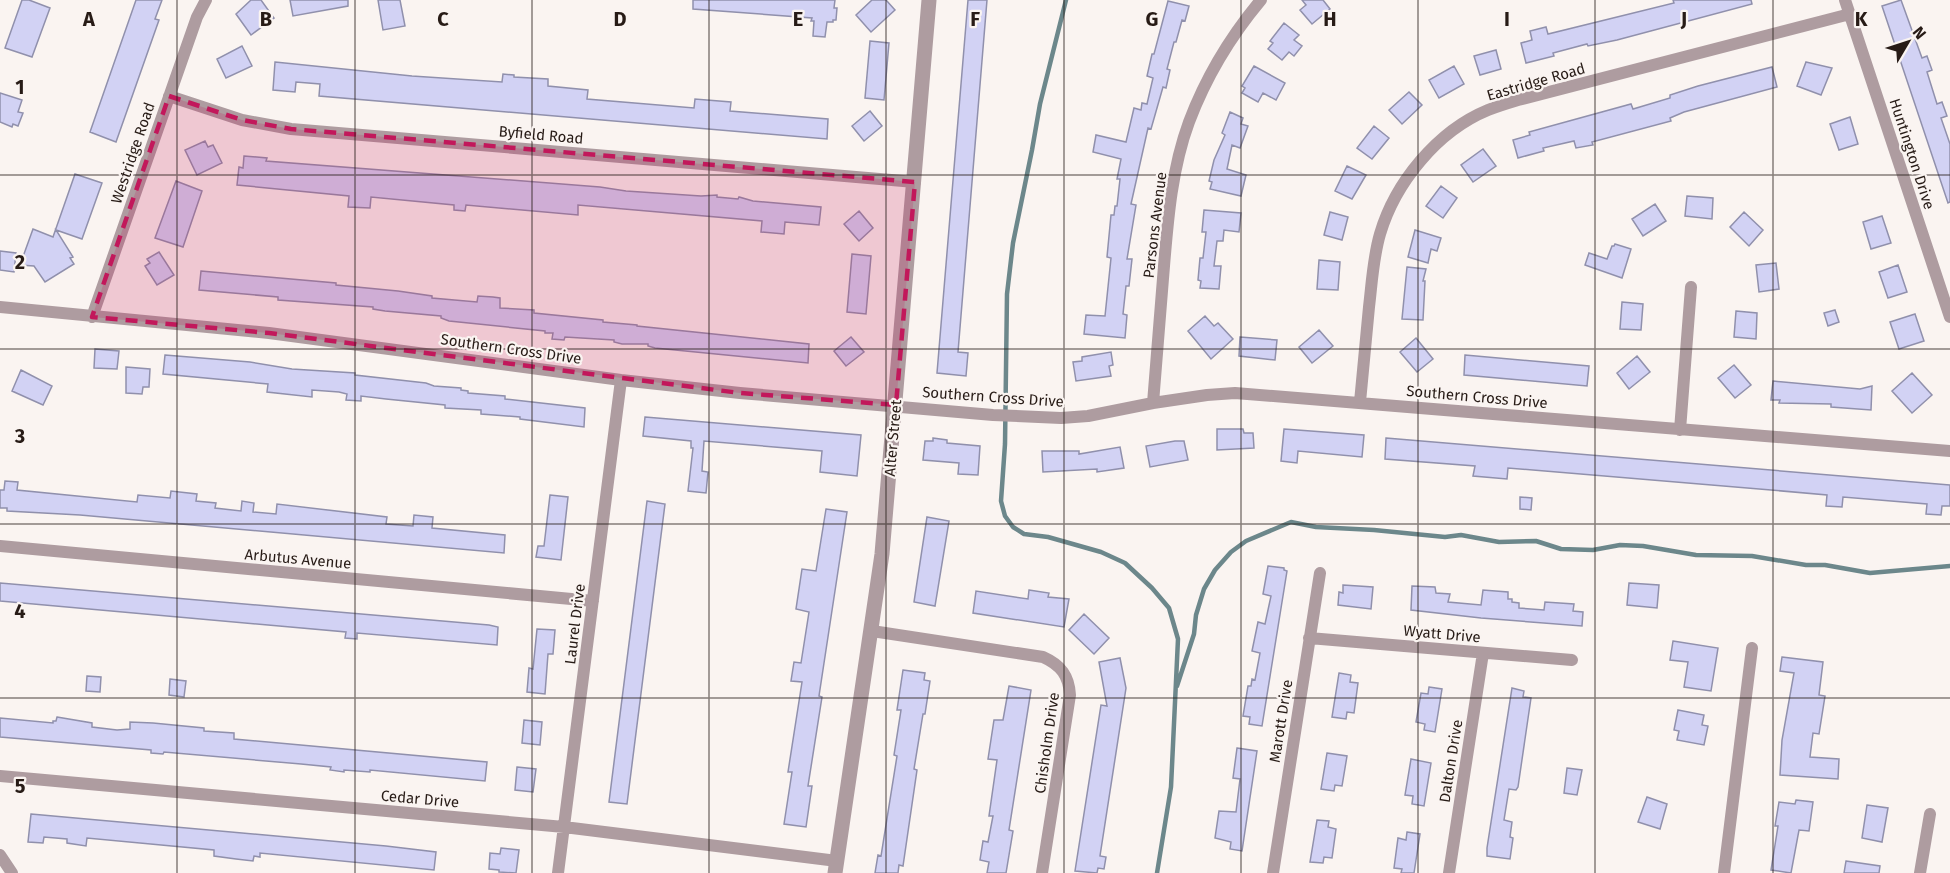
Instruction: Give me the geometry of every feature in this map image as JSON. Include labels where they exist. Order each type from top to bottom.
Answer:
[{"type":"street","name":"Westridge Road","points":[[92,317],[197,17],[206,0]]},
{"type":"street","name":"Alter Street","points":[[836,867],[885,533],[929,0]]},
{"type":"street","name":"Parsons Avenue","points":[[1153,403],[1170,201],[1177,162],[1188,124],[1219,58],[1238,27],[1261,0]]},
{"type":"street","name":"Huntington Drive","points":[[1845,0],[1950,317]]},
{"type":"street","name":"Eastridge Road","points":[[1360,402],[1373,264],[1380,234],[1392,204],[1410,173],[1442,140],[1486,111],[1518,100],[1850,14]]},
{"type":"street","name":"Byfield Road","points":[[169,96],[242,120],[291,129],[915,182]]},
{"type":"street","points":[[1680,430],[1691,287]]},
{"type":"street","name":"Southern Cross Drive","points":[[0,308],[269,333],[621,380],[740,393],[993,415],[1061,418],[1088,416],[1153,403],[1235,393],[1950,451]]},
{"type":"street","name":"Laurel Drive","points":[[558,873],[621,380]]},
{"type":"street","name":"Arbutus Avenue","points":[[0,546],[593,601]]},
{"type":"street","name":"Marott Drive","points":[[1273,873],[1320,573]]},
{"type":"street","name":"Chisholm Drive","points":[[872,631],[1043,657],[1056,663],[1064,672],[1069,682],[1070,695],[1042,873]]},
{"type":"street","name":"Wyatt Drive","points":[[1309,638],[1572,660]]},
{"type":"street","points":[[1724,873],[1752,648]]},
{"type":"street","name":"Dalton Drive","points":[[1449,873],[1483,653]]},
{"type":"street","name":"Cedar Drive","points":[[0,776],[564,827],[836,867]]},
{"type":"street","points":[[1920,873],[1930,814]]},
{"type":"street","points":[[0,855],[12,873]]},
{"type":"highlighted area","points":[[169,96],[242,120],[291,129],[915,182],[896,405],[740,393],[269,333],[92,317]]},
{"type":"building","points":[[22,0],[29,0],[50,8],[32,57],[5,48]]},
{"type":"building","points":[[136,0],[162,0],[155,19],[159,20],[116,142],[90,132]]},
{"type":"building","points":[[251,0],[261,0],[274,18],[251,35],[236,14]]},
{"type":"building","points":[[290,0],[348,0],[348,6],[293,16]]},
{"type":"building","points":[[378,0],[400,0],[405,26],[383,30]]},
{"type":"building","points":[[693,0],[835,0],[836,20],[827,22],[825,37],[813,36],[814,21],[811,21],[812,18],[693,9]]},
{"type":"building","points":[[872,0],[886,0],[895,10],[871,32],[856,15]]},
{"type":"building","points":[[968,0],[987,0],[958,352],[968,353],[966,376],[937,373]]},
{"type":"building","points":[[1302,0],[1323,0],[1330,9],[1312,24],[1300,10],[1306,5]]},
{"type":"building","points":[[1673,0],[1751,0],[1752,4],[1617,40],[1588,46],[1587,44],[1526,63],[1521,43],[1532,40],[1530,31],[1546,27],[1548,34],[1674,3]]},
{"type":"building","points":[[1901,0],[1922,58],[1927,56],[1932,70],[1927,72],[1937,104],[1942,102],[1947,116],[1941,118],[1950,144],[1950,202],[1948,203],[1882,6]]},
{"type":"building","points":[[1168,1],[1189,6],[1185,21],[1182,20],[1176,42],[1174,42],[1167,69],[1170,70],[1166,88],[1163,87],[1151,129],[1148,128],[1131,204],[1136,205],[1127,259],[1132,259],[1123,314],[1127,315],[1125,338],[1084,334],[1086,315],[1105,316],[1111,258],[1107,257],[1111,215],[1114,215],[1115,206],[1117,206],[1120,179],[1117,179],[1121,159],[1093,152],[1096,135],[1126,142],[1134,108],[1141,110],[1142,103],[1147,104],[1153,78],[1147,76]]},
{"type":"building","points":[[1284,23],[1299,35],[1294,40],[1302,46],[1294,56],[1289,52],[1282,60],[1268,49],[1273,43],[1270,41]]},
{"type":"building","points":[[870,41],[889,43],[884,100],[865,98]]},
{"type":"building","points":[[242,46],[252,66],[226,78],[217,59]]},
{"type":"building","points":[[1496,50],[1501,69],[1480,75],[1474,56]]},
{"type":"building","points":[[275,62],[412,76],[502,82],[503,74],[548,79],[548,86],[588,90],[587,99],[694,108],[695,99],[731,102],[730,111],[828,119],[827,139],[319,96],[320,84],[296,82],[295,92],[273,90]]},
{"type":"building","points":[[1806,62],[1832,68],[1821,95],[1797,86]]},
{"type":"building","points":[[1254,66],[1285,83],[1276,100],[1263,93],[1258,102],[1242,93],[1245,88],[1242,86]]},
{"type":"building","points":[[1454,66],[1464,84],[1439,98],[1429,80]]},
{"type":"building","points":[[1772,67],[1777,87],[1684,112],[1670,118],[1671,121],[1592,142],[1593,145],[1576,148],[1574,141],[1543,148],[1544,151],[1518,158],[1513,140],[1530,135],[1529,132],[1631,104],[1633,109],[1670,98],[1670,95],[1698,86]]},
{"type":"building","points":[[1409,92],[1422,105],[1402,124],[1389,110]]},
{"type":"building","points":[[0,93],[22,100],[18,112],[23,113],[18,126],[13,124],[12,127],[0,122]]},
{"type":"building","points":[[870,111],[882,126],[864,141],[852,126]]},
{"type":"building","points":[[1230,112],[1243,118],[1241,124],[1248,126],[1240,148],[1232,145],[1227,169],[1246,175],[1241,196],[1210,189],[1212,182],[1209,181],[1214,160],[1225,135],[1222,133]]},
{"type":"building","points":[[1850,117],[1858,144],[1839,150],[1830,124]]},
{"type":"building","points":[[1374,126],[1389,138],[1372,159],[1357,148]]},
{"type":"building","points":[[205,141],[208,147],[213,145],[222,163],[197,175],[185,150]]},
{"type":"building","points":[[1483,149],[1496,166],[1473,182],[1461,165]]},
{"type":"building","points":[[244,156],[267,158],[266,161],[600,187],[626,191],[717,195],[717,197],[738,199],[739,197],[753,201],[821,207],[819,225],[785,222],[784,234],[761,232],[762,221],[578,205],[578,215],[466,205],[465,211],[454,210],[454,205],[371,197],[370,208],[348,207],[349,196],[237,185],[239,167],[243,168]]},
{"type":"building","points":[[1347,166],[1366,175],[1352,199],[1335,191]]},
{"type":"building","points":[[75,174],[102,183],[82,239],[56,230],[73,257],[70,258],[74,264],[45,282],[34,266],[20,265],[33,229],[53,237]]},
{"type":"building","points":[[176,181],[202,191],[183,247],[155,238]]},
{"type":"building","points":[[1441,186],[1457,198],[1443,218],[1426,206]]},
{"type":"building","points":[[1687,196],[1713,198],[1712,219],[1685,216]]},
{"type":"building","points":[[1655,204],[1666,221],[1643,236],[1632,219]]},
{"type":"building","points":[[1204,210],[1241,213],[1239,232],[1224,230],[1223,241],[1217,241],[1214,266],[1221,266],[1219,289],[1200,288],[1201,281],[1198,280],[1206,232],[1202,232]]},
{"type":"building","points":[[859,211],[873,228],[859,241],[844,224]]},
{"type":"building","points":[[1330,212],[1348,217],[1342,240],[1324,235]]},
{"type":"building","points":[[1744,212],[1763,230],[1749,246],[1730,227]]},
{"type":"building","points":[[1882,216],[1891,243],[1871,249],[1863,222]]},
{"type":"building","points":[[1415,230],[1441,238],[1437,251],[1431,249],[1428,263],[1408,257]]},
{"type":"building","points":[[1615,244],[1631,249],[1622,278],[1585,265],[1589,253],[1607,259]]},
{"type":"building","points":[[0,251],[16,253],[14,272],[0,270]]},
{"type":"building","points":[[159,252],[174,275],[157,285],[145,266],[150,263],[147,259]]},
{"type":"building","points":[[852,254],[871,256],[866,314],[847,312]]},
{"type":"building","points":[[1319,260],[1340,262],[1338,290],[1317,289]]},
{"type":"building","points":[[1776,263],[1779,289],[1759,292],[1756,265]]},
{"type":"building","points":[[1898,265],[1907,292],[1888,298],[1879,272]]},
{"type":"building","points":[[1407,267],[1426,269],[1423,281],[1425,281],[1423,320],[1402,319]]},
{"type":"building","points":[[201,271],[336,283],[336,285],[432,296],[432,298],[477,302],[478,296],[493,297],[500,298],[500,308],[534,310],[534,313],[637,326],[809,344],[808,363],[655,348],[648,344],[622,344],[614,340],[565,337],[564,340],[552,339],[553,333],[545,333],[545,331],[449,321],[441,316],[199,290]]},
{"type":"building","points":[[1622,302],[1643,304],[1641,330],[1620,329]]},
{"type":"building","points":[[1835,310],[1839,322],[1828,326],[1824,313]]},
{"type":"building","points":[[1736,311],[1757,313],[1756,339],[1734,337]]},
{"type":"building","points":[[1915,314],[1924,341],[1899,349],[1890,322]]},
{"type":"building","points":[[1205,316],[1214,326],[1218,323],[1233,339],[1211,359],[1188,331]]},
{"type":"building","points":[[1319,330],[1333,346],[1312,363],[1299,347]]},
{"type":"building","points":[[851,337],[864,352],[846,366],[834,351]]},
{"type":"building","points":[[1240,337],[1277,340],[1275,360],[1239,356]]},
{"type":"building","points":[[1416,338],[1433,359],[1417,372],[1400,352]]},
{"type":"building","points":[[95,349],[119,351],[117,369],[94,368]]},
{"type":"building","points":[[1111,352],[1113,365],[1109,366],[1111,376],[1076,381],[1073,362],[1082,361],[1082,357]]},
{"type":"building","points":[[165,355],[250,362],[292,369],[355,373],[355,375],[461,388],[468,393],[505,396],[505,399],[585,408],[584,427],[520,419],[520,417],[481,414],[481,410],[445,408],[445,405],[361,396],[361,401],[346,400],[347,394],[339,392],[312,390],[312,397],[267,392],[268,384],[163,374]]},
{"type":"building","points":[[1465,355],[1589,366],[1587,386],[1464,375]]},
{"type":"building","points":[[1637,356],[1650,372],[1629,389],[1617,373]]},
{"type":"building","points":[[1734,365],[1751,385],[1735,398],[1718,378]]},
{"type":"building","points":[[126,367],[150,369],[149,387],[143,387],[142,394],[126,393]]},
{"type":"building","points":[[21,370],[52,386],[43,405],[12,391]]},
{"type":"building","points":[[1912,373],[1932,395],[1912,413],[1892,391]]},
{"type":"building","points":[[1773,381],[1860,389],[1872,386],[1871,410],[1831,407],[1831,404],[1779,403],[1780,400],[1771,400]]},
{"type":"building","points":[[645,417],[861,435],[857,476],[820,472],[822,451],[704,441],[702,471],[708,472],[706,493],[688,491],[693,448],[691,448],[691,441],[643,436]]},
{"type":"building","points":[[1217,429],[1243,429],[1244,433],[1253,433],[1254,448],[1217,450]]},
{"type":"building","points":[[1284,429],[1364,435],[1362,457],[1298,451],[1297,463],[1281,461]]},
{"type":"building","points":[[933,438],[947,440],[947,443],[980,446],[978,475],[958,474],[959,463],[923,460],[925,441],[933,441]]},
{"type":"building","points":[[1386,438],[1950,485],[1950,506],[1942,506],[1941,515],[1926,514],[1927,504],[1843,497],[1842,507],[1826,506],[1827,495],[1508,468],[1507,479],[1473,476],[1475,466],[1385,459]]},
{"type":"building","points":[[1184,441],[1188,460],[1150,467],[1146,446]]},
{"type":"building","points":[[1120,447],[1124,468],[1097,472],[1097,469],[1043,472],[1042,451],[1079,451],[1079,454]]},
{"type":"building","points":[[5,481],[18,482],[17,490],[137,502],[138,495],[170,498],[171,491],[197,494],[196,501],[216,503],[215,508],[241,511],[242,501],[254,503],[253,512],[276,514],[277,504],[387,517],[386,524],[413,526],[414,515],[433,517],[432,528],[505,535],[504,553],[80,515],[7,511],[7,508],[0,508],[0,490],[4,490]]},
{"type":"building","points":[[550,495],[568,497],[561,560],[536,557],[538,546],[544,546]]},
{"type":"building","points":[[1520,497],[1532,498],[1531,510],[1520,509]]},
{"type":"building","points":[[647,501],[665,504],[627,804],[609,802]]},
{"type":"building","points":[[826,509],[847,512],[819,696],[822,697],[808,786],[812,786],[806,827],[784,824],[792,772],[788,772],[802,682],[791,681],[794,662],[801,663],[809,612],[796,609],[802,569],[816,571]]},
{"type":"building","points":[[927,517],[949,521],[935,606],[914,602]]},
{"type":"building","points":[[1268,566],[1284,568],[1287,571],[1262,726],[1249,724],[1250,717],[1243,716],[1248,686],[1251,686],[1252,679],[1255,680],[1260,653],[1252,651],[1258,622],[1265,624],[1271,596],[1263,594]]},
{"type":"building","points":[[0,583],[489,625],[498,627],[497,645],[357,633],[357,639],[345,638],[346,632],[0,601]]},
{"type":"building","points":[[1629,583],[1659,585],[1657,608],[1627,605]]},
{"type":"building","points":[[1343,585],[1373,587],[1371,609],[1338,605],[1339,592],[1343,593]]},
{"type":"building","points":[[1412,586],[1435,587],[1436,593],[1450,594],[1448,602],[1481,605],[1483,590],[1508,592],[1508,599],[1519,603],[1519,608],[1544,610],[1545,602],[1574,604],[1573,611],[1583,612],[1582,626],[1411,610]]},
{"type":"building","points":[[1029,590],[1049,593],[1048,597],[1069,599],[1064,627],[973,613],[976,591],[1028,599]]},
{"type":"building","points":[[1084,614],[1109,638],[1094,654],[1069,630]]},
{"type":"building","points":[[537,629],[555,630],[553,654],[548,654],[545,694],[527,692],[529,668],[533,669]]},
{"type":"building","points":[[1673,641],[1718,648],[1711,691],[1684,687],[1688,662],[1670,660]]},
{"type":"building","points":[[1782,657],[1823,662],[1819,695],[1825,696],[1819,734],[1813,733],[1810,757],[1839,759],[1838,779],[1780,775],[1782,740],[1794,673],[1780,671]]},
{"type":"building","points":[[1120,658],[1126,688],[1100,856],[1106,857],[1104,869],[1098,868],[1097,873],[1075,871],[1101,705],[1107,706],[1099,662]]},
{"type":"building","points":[[903,670],[925,673],[924,680],[930,681],[914,769],[917,770],[903,866],[899,865],[898,873],[875,873],[878,855],[881,856],[897,756],[894,755],[901,710],[897,710]]},
{"type":"building","points":[[1339,673],[1351,675],[1350,682],[1358,683],[1354,713],[1347,712],[1346,719],[1332,717]]},
{"type":"building","points":[[87,676],[101,677],[100,692],[86,691]]},
{"type":"building","points":[[170,679],[186,681],[184,697],[169,695]]},
{"type":"building","points":[[1009,686],[1031,690],[1009,830],[1013,831],[1006,873],[987,873],[989,862],[980,860],[983,841],[988,842],[993,816],[989,816],[997,760],[988,759],[994,720],[1003,720]]},
{"type":"building","points":[[1429,687],[1442,689],[1435,732],[1424,730],[1425,724],[1416,722],[1421,693],[1428,694]]},
{"type":"building","points":[[1512,688],[1524,691],[1523,697],[1531,698],[1518,787],[1516,790],[1509,789],[1504,820],[1512,822],[1510,837],[1513,838],[1510,859],[1487,856],[1487,848]]},
{"type":"building","points":[[1678,710],[1704,715],[1702,725],[1708,726],[1704,745],[1677,740],[1679,731],[1674,730]]},
{"type":"building","points":[[57,717],[92,723],[92,727],[117,730],[130,729],[130,722],[153,723],[234,733],[234,739],[487,762],[485,781],[370,770],[370,772],[344,770],[344,772],[330,770],[331,767],[164,752],[163,754],[151,753],[151,750],[0,737],[0,718],[53,723]]},
{"type":"building","points":[[524,720],[542,722],[540,745],[522,743]]},
{"type":"building","points":[[1237,748],[1257,751],[1242,851],[1230,849],[1231,842],[1215,838],[1219,811],[1236,812],[1240,779],[1233,778]]},
{"type":"building","points":[[1327,753],[1347,756],[1342,786],[1335,785],[1334,791],[1321,789]]},
{"type":"building","points":[[1411,759],[1431,763],[1424,806],[1412,804],[1413,796],[1405,795]]},
{"type":"building","points":[[517,767],[536,769],[533,792],[515,790]]},
{"type":"building","points":[[1567,768],[1582,770],[1577,795],[1564,793]]},
{"type":"building","points":[[1647,797],[1667,804],[1660,829],[1638,822]]},
{"type":"building","points":[[1796,800],[1813,802],[1809,831],[1799,830],[1791,873],[1771,870],[1778,826],[1775,826],[1779,802],[1795,804]]},
{"type":"building","points":[[1867,805],[1888,808],[1882,842],[1862,838]]},
{"type":"building","points":[[31,814],[436,852],[434,870],[260,853],[260,857],[254,856],[253,861],[214,856],[214,850],[87,838],[86,846],[67,843],[67,839],[44,837],[43,843],[28,842]]},
{"type":"building","points":[[1317,820],[1329,821],[1328,827],[1336,829],[1332,858],[1324,857],[1323,863],[1310,862]]},
{"type":"building","points":[[1407,832],[1420,834],[1414,873],[1401,873],[1402,869],[1394,868],[1398,838],[1406,840]]},
{"type":"building","points":[[501,848],[519,850],[516,873],[489,869],[490,853],[500,854]]},
{"type":"building","points":[[1846,861],[1880,866],[1879,873],[1844,873]]},
{"type":"waterway","points":[[1066,0],[1040,104],[1013,243],[1007,294],[1005,444],[1001,501],[1005,516],[1013,527],[1024,534],[1048,537],[1101,552],[1125,563],[1152,588],[1169,608],[1178,639],[1171,787],[1157,873]]},
{"type":"waterway","points":[[1177,686],[1194,634],[1196,615],[1204,589],[1215,570],[1231,552],[1246,541],[1291,522],[1316,527],[1445,537],[1461,535],[1499,542],[1536,541],[1561,549],[1593,550],[1620,545],[1643,546],[1696,555],[1752,556],[1870,573],[1950,566]]}]
